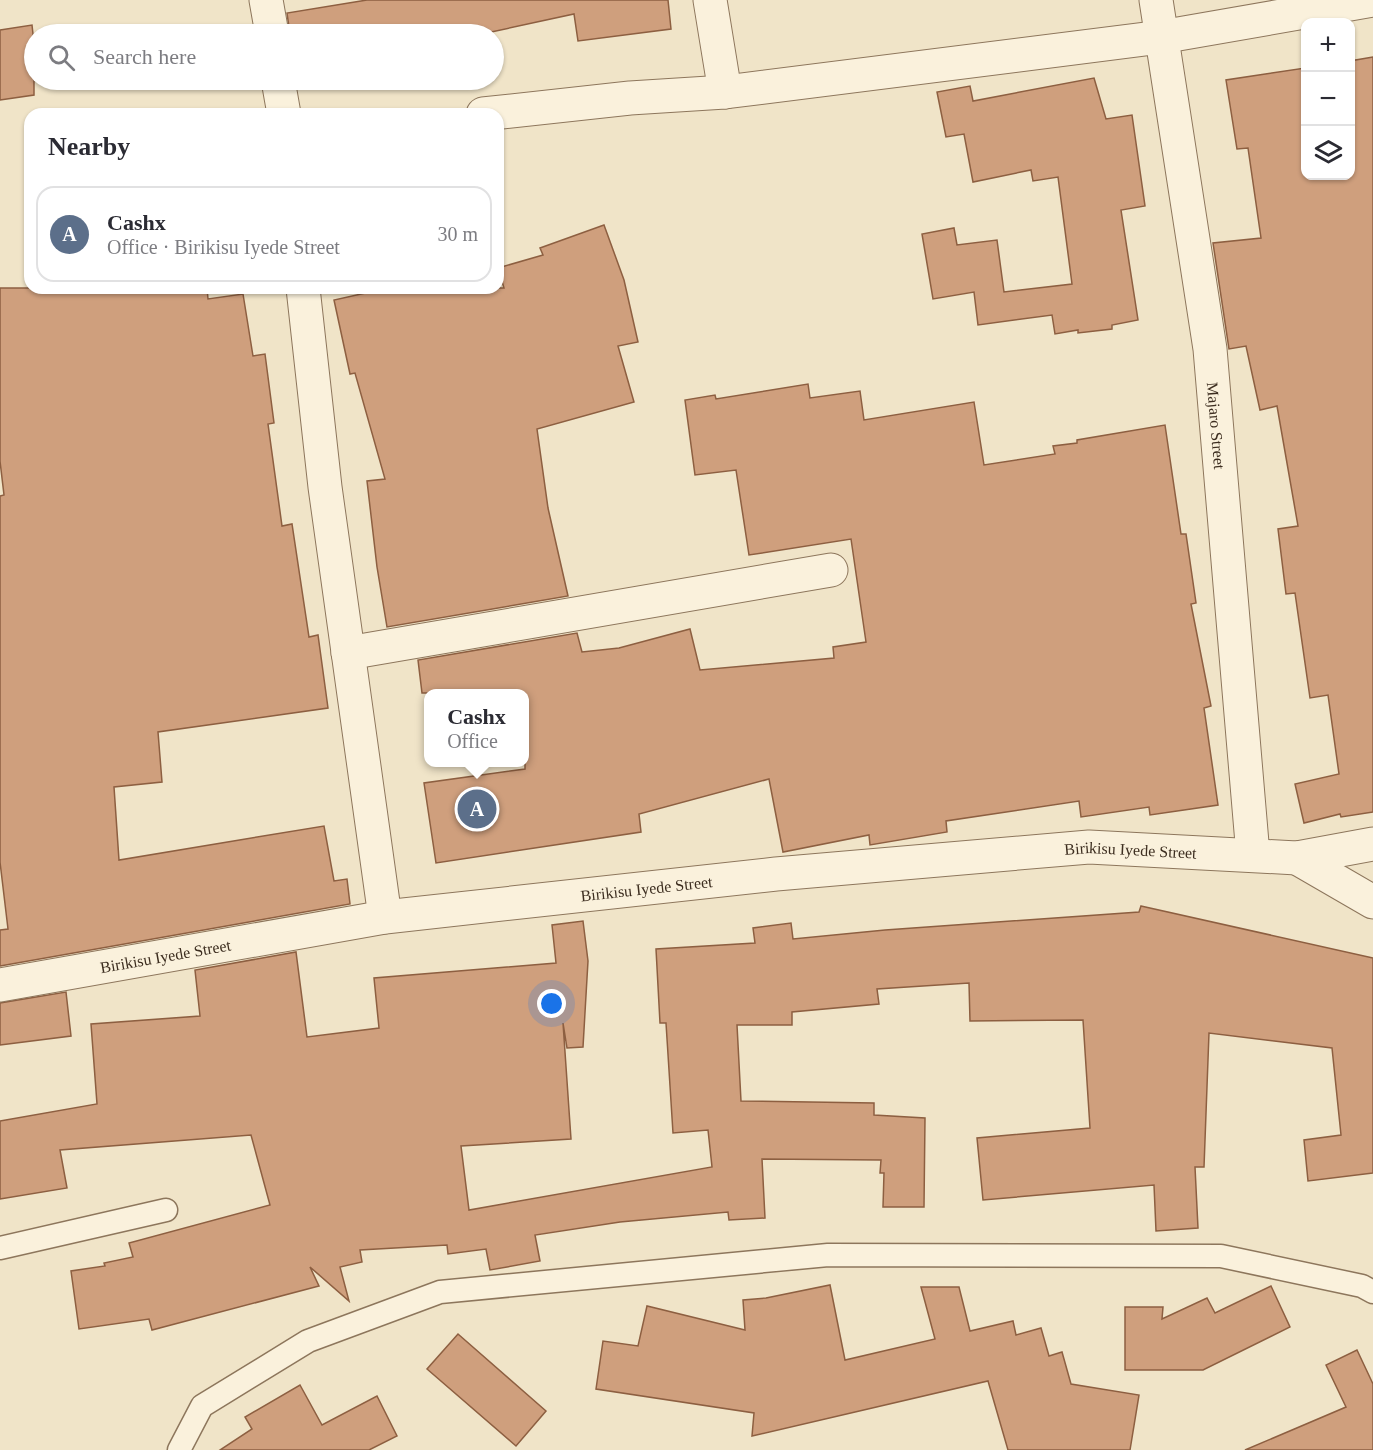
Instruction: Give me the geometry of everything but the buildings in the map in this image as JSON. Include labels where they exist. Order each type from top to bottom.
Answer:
[{"type":"street","points":[[266,0],[270,24]]},
{"type":"street","points":[[710,0],[725,92]]},
{"type":"street","name":"Majaro Street","points":[[1156,0],[1210,349],[1253,855]]},
{"type":"street","points":[[504,112],[630,98],[725,92],[1161,38],[1373,0]]},
{"type":"street","points":[[280,90],[283,108]]},
{"type":"street","points":[[304,294],[325,487],[385,917]]},
{"type":"street","points":[[348,653],[831,570]]},
{"type":"street","name":"Birikisu Iyede Street","points":[[0,985],[385,917],[776,874],[1089,847],[1297,858],[1373,844]]},
{"type":"street","name":"Birikisu Iyede Street","points":[[1297,858],[1373,902]]},
{"type":"lane","points":[[0,1248],[166,1210]]},
{"type":"lane","points":[[179,1450],[202,1406],[308,1341],[440,1292],[828,1255],[1221,1256],[1362,1286],[1373,1292]]},
{"type":"place","name":"Cashx","points":[[477,809]]}]
